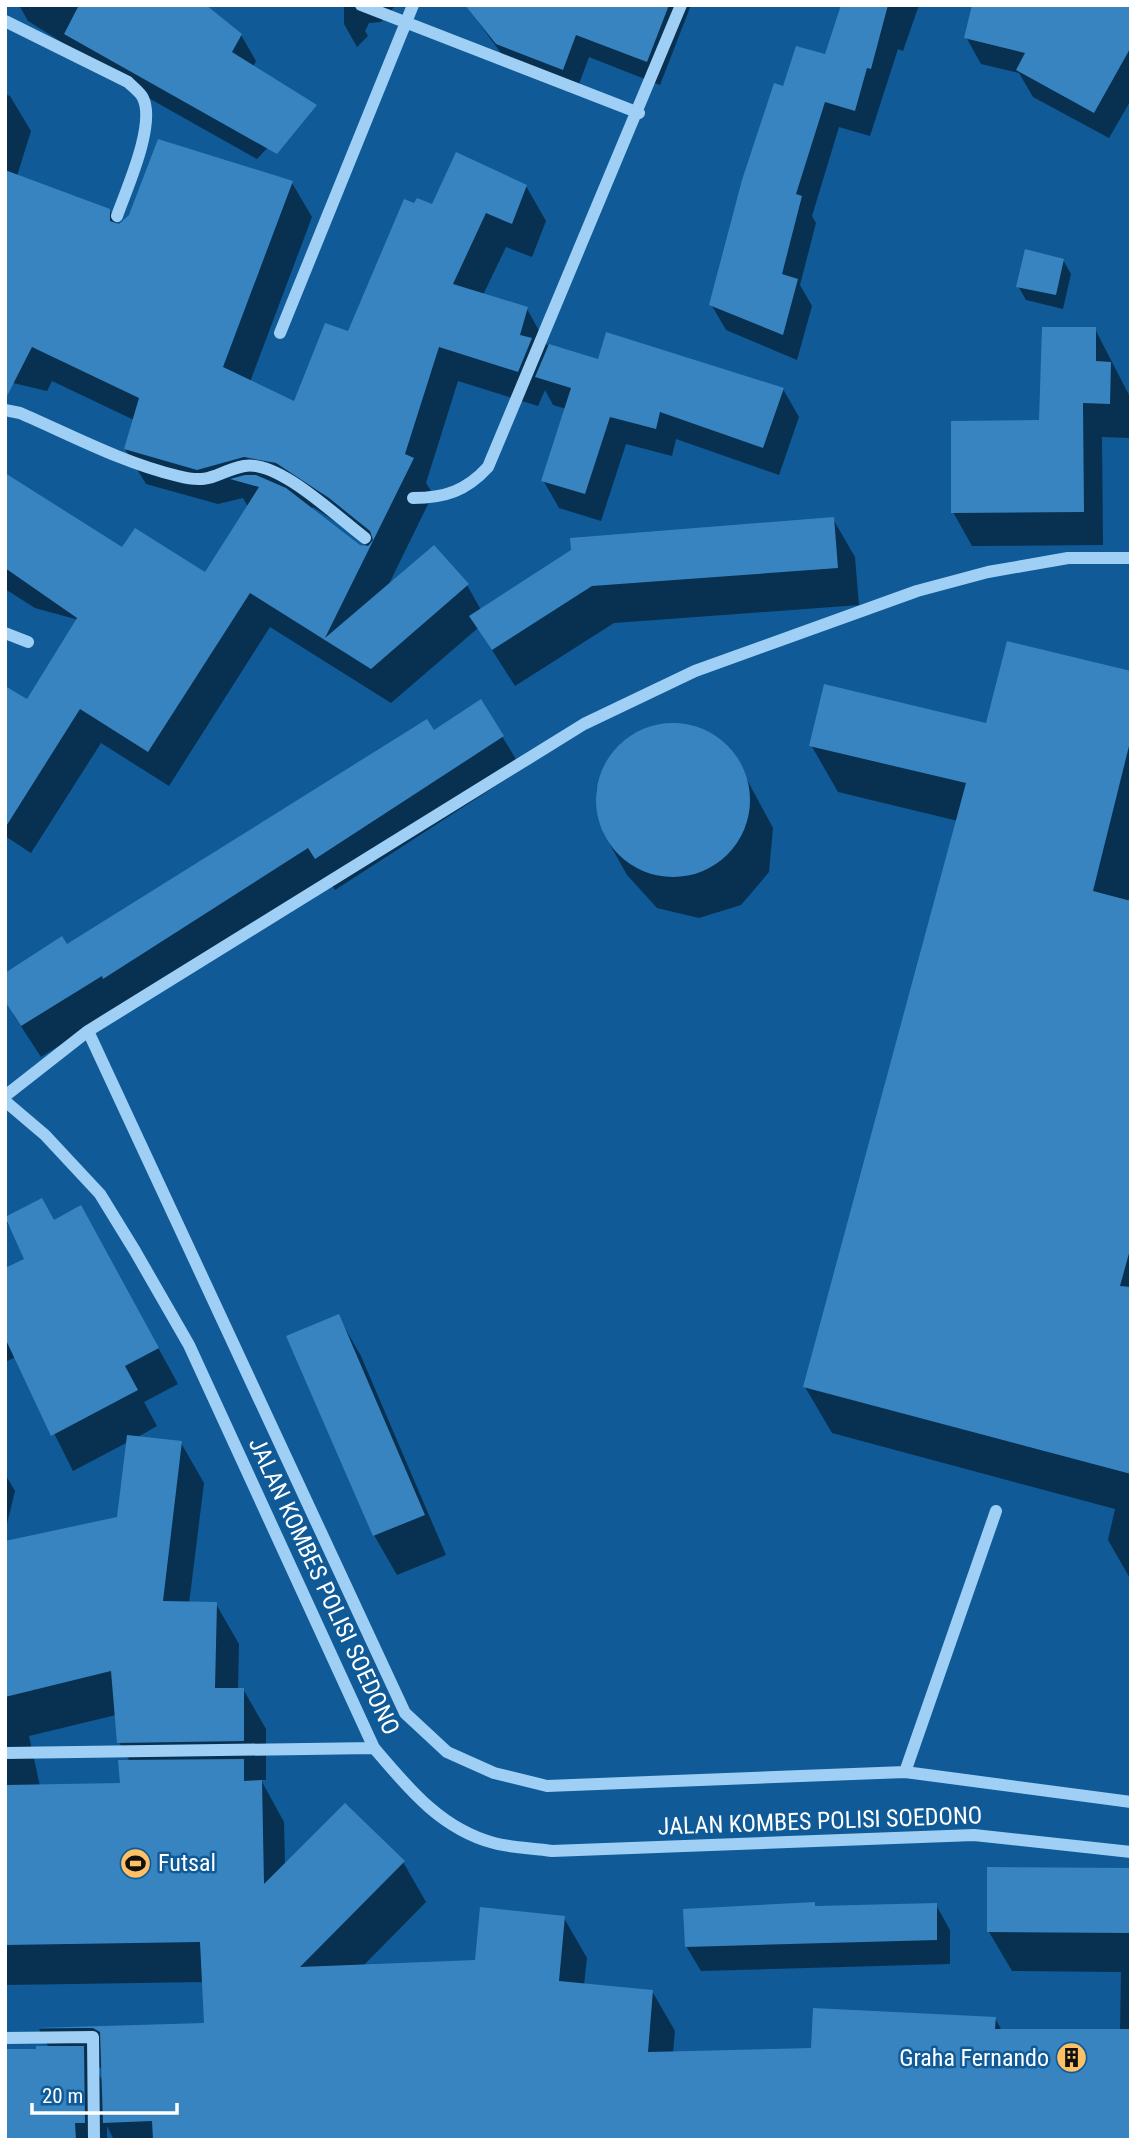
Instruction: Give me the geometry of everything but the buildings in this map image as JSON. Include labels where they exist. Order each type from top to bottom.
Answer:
[{"type":"street","points":[[361,5],[639,113]]},
{"type":"street","points":[[280,333],[413,5]]},
{"type":"street","points":[[413,498],[440,498],[471,486],[488,467],[639,113],[681,5]]},
{"type":"street","points":[[5,21],[128,82],[144,98],[146,119],[139,154],[117,216]]},
{"type":"street","points":[[5,410],[20,413],[133,462],[178,477],[200,480],[219,477],[246,466],[262,466],[288,479],[365,538]]},
{"type":"street","points":[[5,1099],[88,1031],[583,724],[695,671],[917,591],[989,572],[1068,558],[1131,558]]},
{"type":"street","points":[[5,633],[28,642]]},
{"type":"street","points":[[88,1031],[405,1713],[447,1752],[494,1773],[547,1786],[905,1772],[1131,1802]]},
{"type":"street","name":"JALAN KOMBES POLISI SOEDONO","points":[[5,1099],[45,1135],[100,1194],[135,1251],[189,1345],[374,1748],[410,1791],[448,1824],[494,1843],[552,1851],[974,1835],[1131,1852]]},
{"type":"street","points":[[905,1772],[996,1511]]},
{"type":"street","points":[[5,1753],[374,1748]]},
{"type":"street","points":[[5,2038],[93,2037],[94,2140]]},
{"type":"place","name":"Futsal","points":[[135,1863]]},
{"type":"place","name":"Graha Fernando","points":[[1072,2058]]}]
